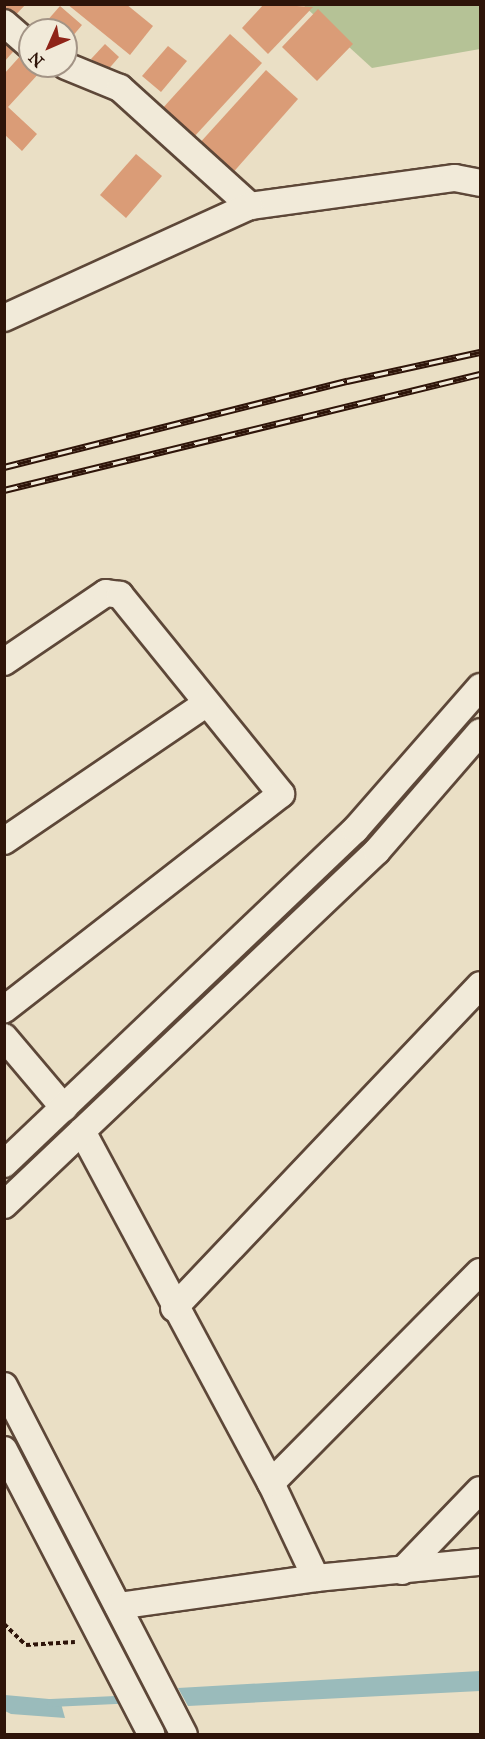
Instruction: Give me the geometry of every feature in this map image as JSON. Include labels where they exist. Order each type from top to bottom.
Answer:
[{"type":"street","points":[[4,23],[18,35]]},
{"type":"street","points":[[78,71],[120,88],[250,206]]},
{"type":"street","points":[[4,318],[250,206],[455,178],[480,183]]},
{"type":"street","points":[[4,662],[106,593],[120,594],[281,795],[4,1010]]},
{"type":"street","points":[[4,1164],[355,830],[480,687]]},
{"type":"street","points":[[4,841],[207,703]]},
{"type":"street","points":[[4,1205],[376,851],[480,732]]},
{"type":"street","points":[[174,1308],[480,985]]},
{"type":"street","points":[[4,1036],[63,1108]]},
{"type":"street","points":[[82,1131],[174,1308],[271,1483],[316,1578]]},
{"type":"street","points":[[271,1483],[480,1272]]},
{"type":"street","points":[[4,1386],[184,1734]]},
{"type":"street","points":[[4,1450],[147,1725]]},
{"type":"street","points":[[402,1571],[480,1490]]},
{"type":"street","points":[[118,1606],[316,1578],[480,1562]]},
{"type":"path","points":[[4,1624],[26,1645],[102,1640]]},
{"type":"green space","points":[[303,5],[480,5],[480,49],[372,68]]},
{"type":"water","points":[[480,1671],[480,1691],[188,1706],[178,1688]]},
{"type":"water","points":[[5,1695],[60,1700],[65,1718],[11,1714],[5,1711]]},
{"type":"building","points":[[4,4],[26,4],[8,23]]},
{"type":"building","points":[[67,4],[126,4],[153,26],[130,55]]},
{"type":"building","points":[[264,4],[313,7],[268,54],[242,28]]},
{"type":"building","points":[[60,6],[74,18],[50,18]]},
{"type":"building","points":[[318,9],[353,44],[317,81],[282,47]]},
{"type":"building","points":[[4,30],[18,42],[18,46],[4,62]]},
{"type":"building","points":[[230,34],[262,63],[193,138],[161,110]]},
{"type":"building","points":[[105,44],[119,57],[106,72],[91,59]]},
{"type":"building","points":[[168,46],[187,61],[161,92],[142,76]]},
{"type":"building","points":[[18,58],[18,78],[35,78],[8,107],[37,134],[22,151],[4,134],[4,74]]},
{"type":"building","points":[[266,70],[298,99],[230,176],[197,146]]},
{"type":"building","points":[[136,154],[162,176],[126,218],[100,195]]},
{"type":"waterway","points":[[51,1703],[159,1698]]},
{"type":"railway","points":[[4,467],[347,381],[480,352]]},
{"type":"railway","points":[[4,490],[480,374]]}]
